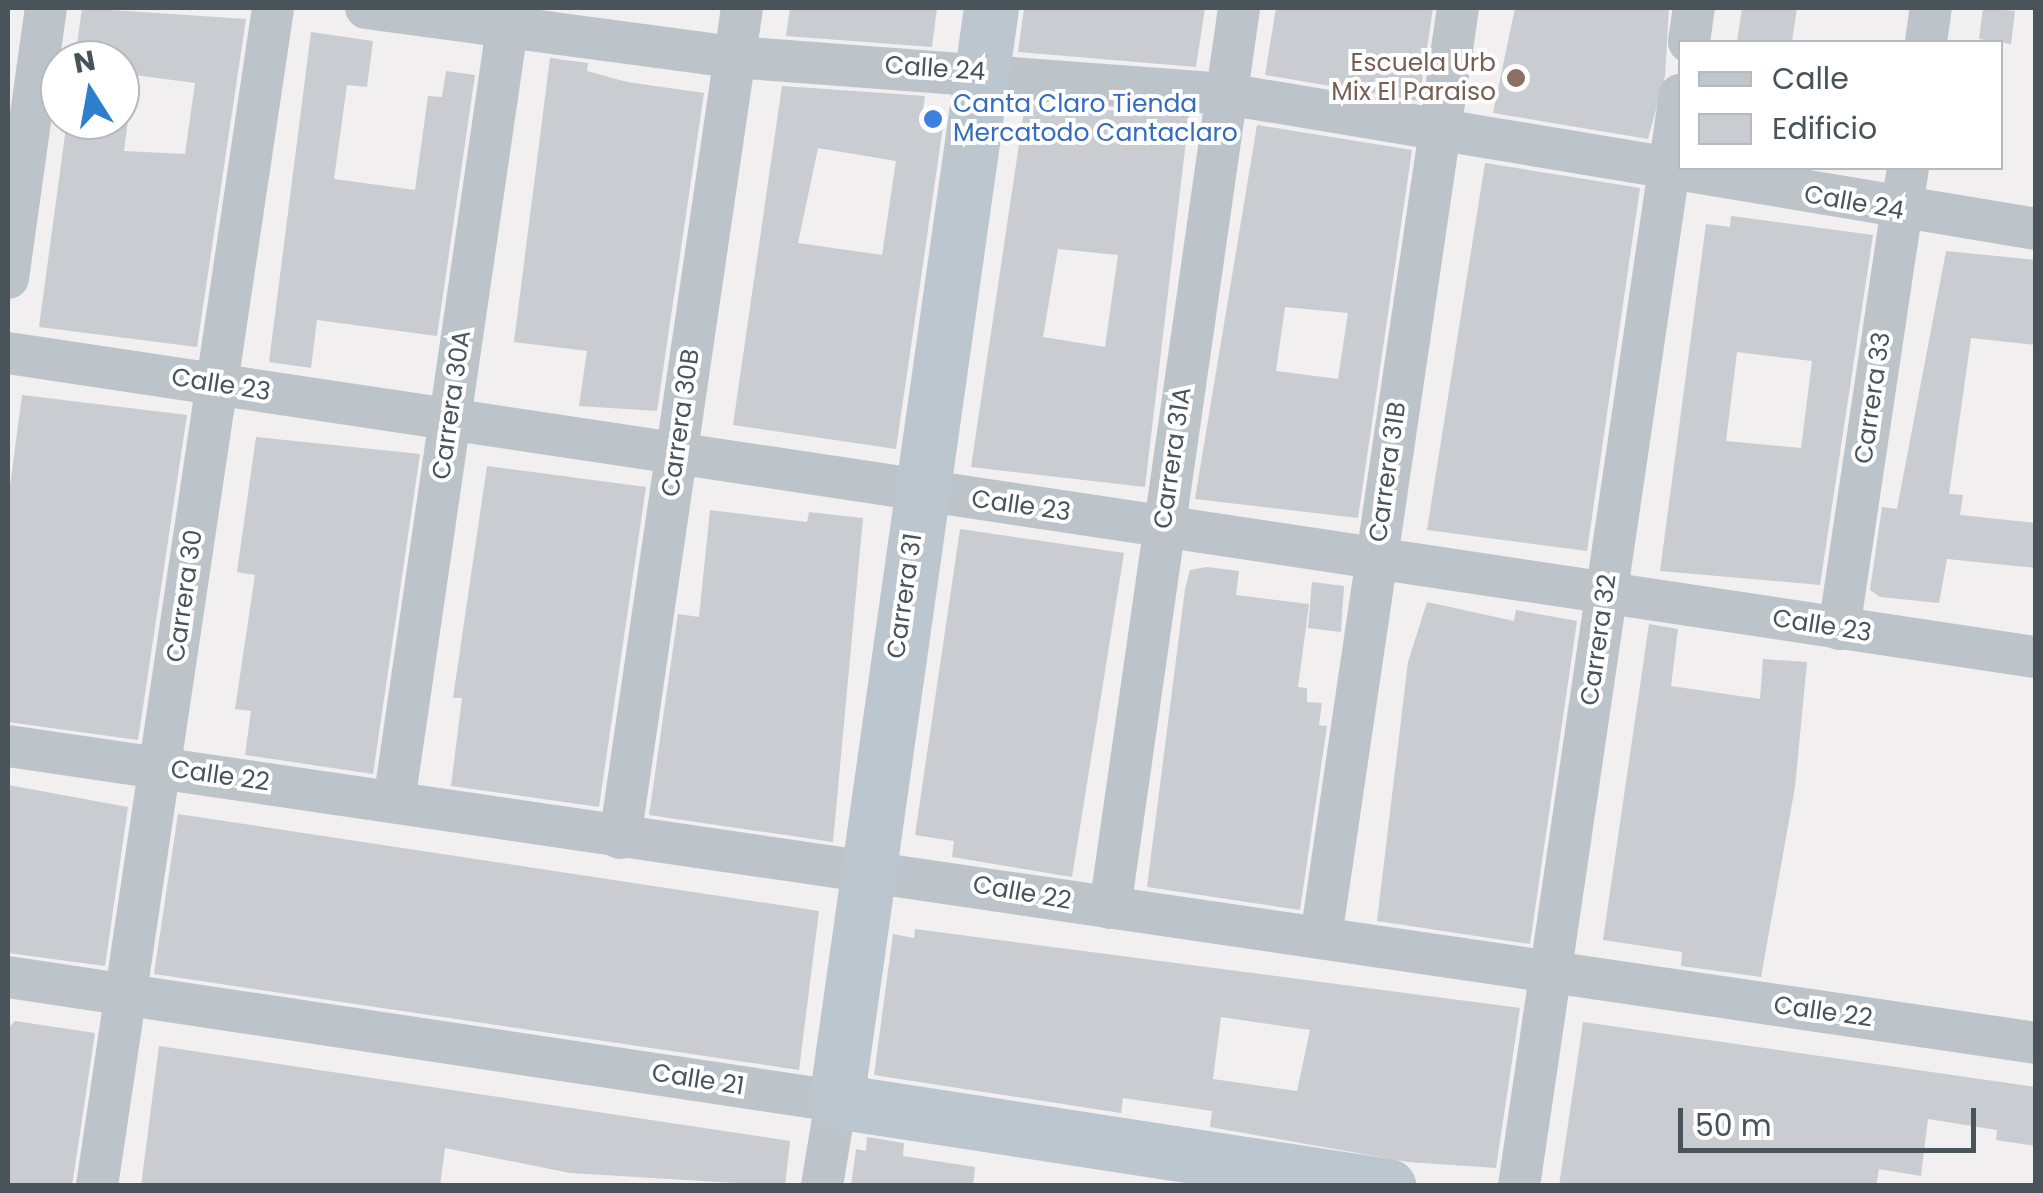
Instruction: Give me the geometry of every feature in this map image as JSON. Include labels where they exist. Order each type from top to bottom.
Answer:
[{"type":"street","points":[[8,278],[46,8]]},
{"type":"street","name":"Carrera 30","points":[[97,1186],[273,8]]},
{"type":"street","name":"Calle 24","points":[[366,8],[508,17],[734,57],[979,72],[1226,94],[1440,125],[1668,171],[1901,211],[2036,229]]},
{"type":"street","name":"Carrera 30B","points":[[620,838],[742,8]]},
{"type":"street","name":"Carrera 31","points":[[822,1186],[991,8]]},
{"type":"street","name":"Carrera 31A","points":[[1110,908],[1239,8]]},
{"type":"street","name":"Carrera 31B","points":[[1321,938],[1458,8]]},
{"type":"street","points":[[1689,40],[1694,8]]},
{"type":"street","points":[[1926,40],[1932,8]]},
{"type":"street","name":"Carrera 30A","points":[[394,802],[508,17]]},
{"type":"street","name":"Carrera 32","points":[[1519,1186],[1555,972],[1678,108]]},
{"type":"street","name":"Carrera 33","points":[[1839,629],[1908,170]]},
{"type":"street","name":"Calle 23","points":[[8,353],[2036,657]]},
{"type":"street","name":"Calle 22","points":[[8,746],[620,838],[868,867],[1110,908],[2036,1043]]},
{"type":"street","name":"Calle 21","points":[[8,977],[1388,1186]]},
{"type":"building","points":[[82,8],[246,19],[197,347],[39,327],[64,140],[125,140],[124,151],[185,154],[195,83],[140,76],[140,40],[78,40]]},
{"type":"building","points":[[790,8],[937,8],[932,47],[786,36]]},
{"type":"building","points":[[1024,8],[1205,8],[1196,67],[1018,52]]},
{"type":"building","points":[[1276,8],[1433,8],[1419,101],[1265,75]]},
{"type":"building","points":[[1515,8],[1669,8],[1665,76],[1648,139],[1493,113]]},
{"type":"building","points":[[1742,8],[1797,8],[1792,40],[1737,40]]},
{"type":"building","points":[[1983,8],[2015,11],[2011,44],[1979,39]]},
{"type":"building","points":[[311,32],[373,41],[367,87],[347,85],[334,179],[415,190],[428,96],[442,97],[446,71],[475,75],[437,336],[317,320],[311,368],[269,362]]},
{"type":"building","points":[[550,58],[588,63],[587,71],[627,82],[704,93],[657,411],[579,406],[587,351],[514,342]]},
{"type":"building","points":[[782,86],[925,96],[922,116],[944,120],[896,449],[733,425]],"holes":[[[818,148],[896,161],[882,255],[798,243]]]},
{"type":"building","points":[[1025,104],[1189,116],[1145,487],[971,467]],"holes":[[[1058,249],[1118,255],[1105,347],[1043,337]]]},
{"type":"building","points":[[1257,125],[1412,150],[1358,518],[1195,499]],"holes":[[[1285,307],[1348,313],[1338,379],[1276,371]]]},
{"type":"building","points":[[1485,163],[1640,188],[1587,551],[1427,530]]},
{"type":"building","points":[[1731,216],[1873,235],[1820,585],[1660,571],[1706,224],[1730,227]],"holes":[[[1737,352],[1812,361],[1801,448],[1726,441]]]},
{"type":"building","points":[[1946,251],[2036,260],[2036,345],[1971,338],[1949,494],[1963,495],[1960,515],[2036,523],[2036,568],[1947,559],[1939,603],[1880,597],[1870,590],[1882,507],[1897,509]]},
{"type":"building","points":[[22,395],[187,415],[138,740],[8,722],[8,501]]},
{"type":"building","points":[[256,437],[420,454],[373,774],[245,755],[251,711],[235,709],[255,575],[237,572]]},
{"type":"building","points":[[487,466],[646,487],[599,807],[451,786],[462,698],[453,698]]},
{"type":"building","points":[[710,510],[807,522],[809,512],[863,518],[833,842],[649,815],[678,614],[699,617]]},
{"type":"building","points":[[960,529],[1124,553],[1072,877],[952,857],[954,841],[915,835]]},
{"type":"building","points":[[1207,567],[1239,571],[1236,595],[1309,604],[1298,687],[1307,688],[1307,702],[1322,703],[1319,725],[1327,726],[1300,910],[1147,887],[1185,589],[1190,570]]},
{"type":"building","points":[[1312,582],[1344,586],[1341,632],[1308,628]]},
{"type":"building","points":[[1427,602],[1514,621],[1516,610],[1577,621],[1530,944],[1377,921],[1408,662]]},
{"type":"building","points":[[1649,624],[1678,629],[1671,686],[1760,699],[1763,659],[1807,662],[1795,787],[1761,977],[1681,966],[1682,952],[1603,940]]},
{"type":"building","points":[[8,785],[128,807],[105,966],[8,953]]},
{"type":"building","points":[[178,814],[819,911],[799,1070],[154,974]]},
{"type":"building","points":[[915,929],[1520,1008],[1496,1168],[1408,1162],[1210,1127],[1212,1111],[1123,1098],[1121,1113],[874,1075],[893,934],[914,938]],"holes":[[[1221,1017],[1310,1030],[1297,1091],[1213,1079]]]},
{"type":"building","points":[[15,1021],[95,1033],[72,1186],[8,1186],[8,1028]]},
{"type":"building","points":[[1583,1022],[2036,1087],[2036,1146],[1996,1140],[1997,1130],[1928,1119],[1921,1176],[1879,1169],[1876,1186],[1559,1186]]},
{"type":"building","points":[[159,1046],[790,1141],[785,1186],[570,1173],[445,1148],[440,1186],[141,1186]]},
{"type":"building","points":[[867,1137],[904,1143],[903,1156],[975,1167],[973,1186],[851,1186],[856,1149],[866,1151]]},
{"type":"place","name":"Escuela Urb Mix El Paraiso","points":[[1516,78]]},
{"type":"place","name":"Canta Claro Tienda Mercatodo Cantaclaro","points":[[933,119]]}]
